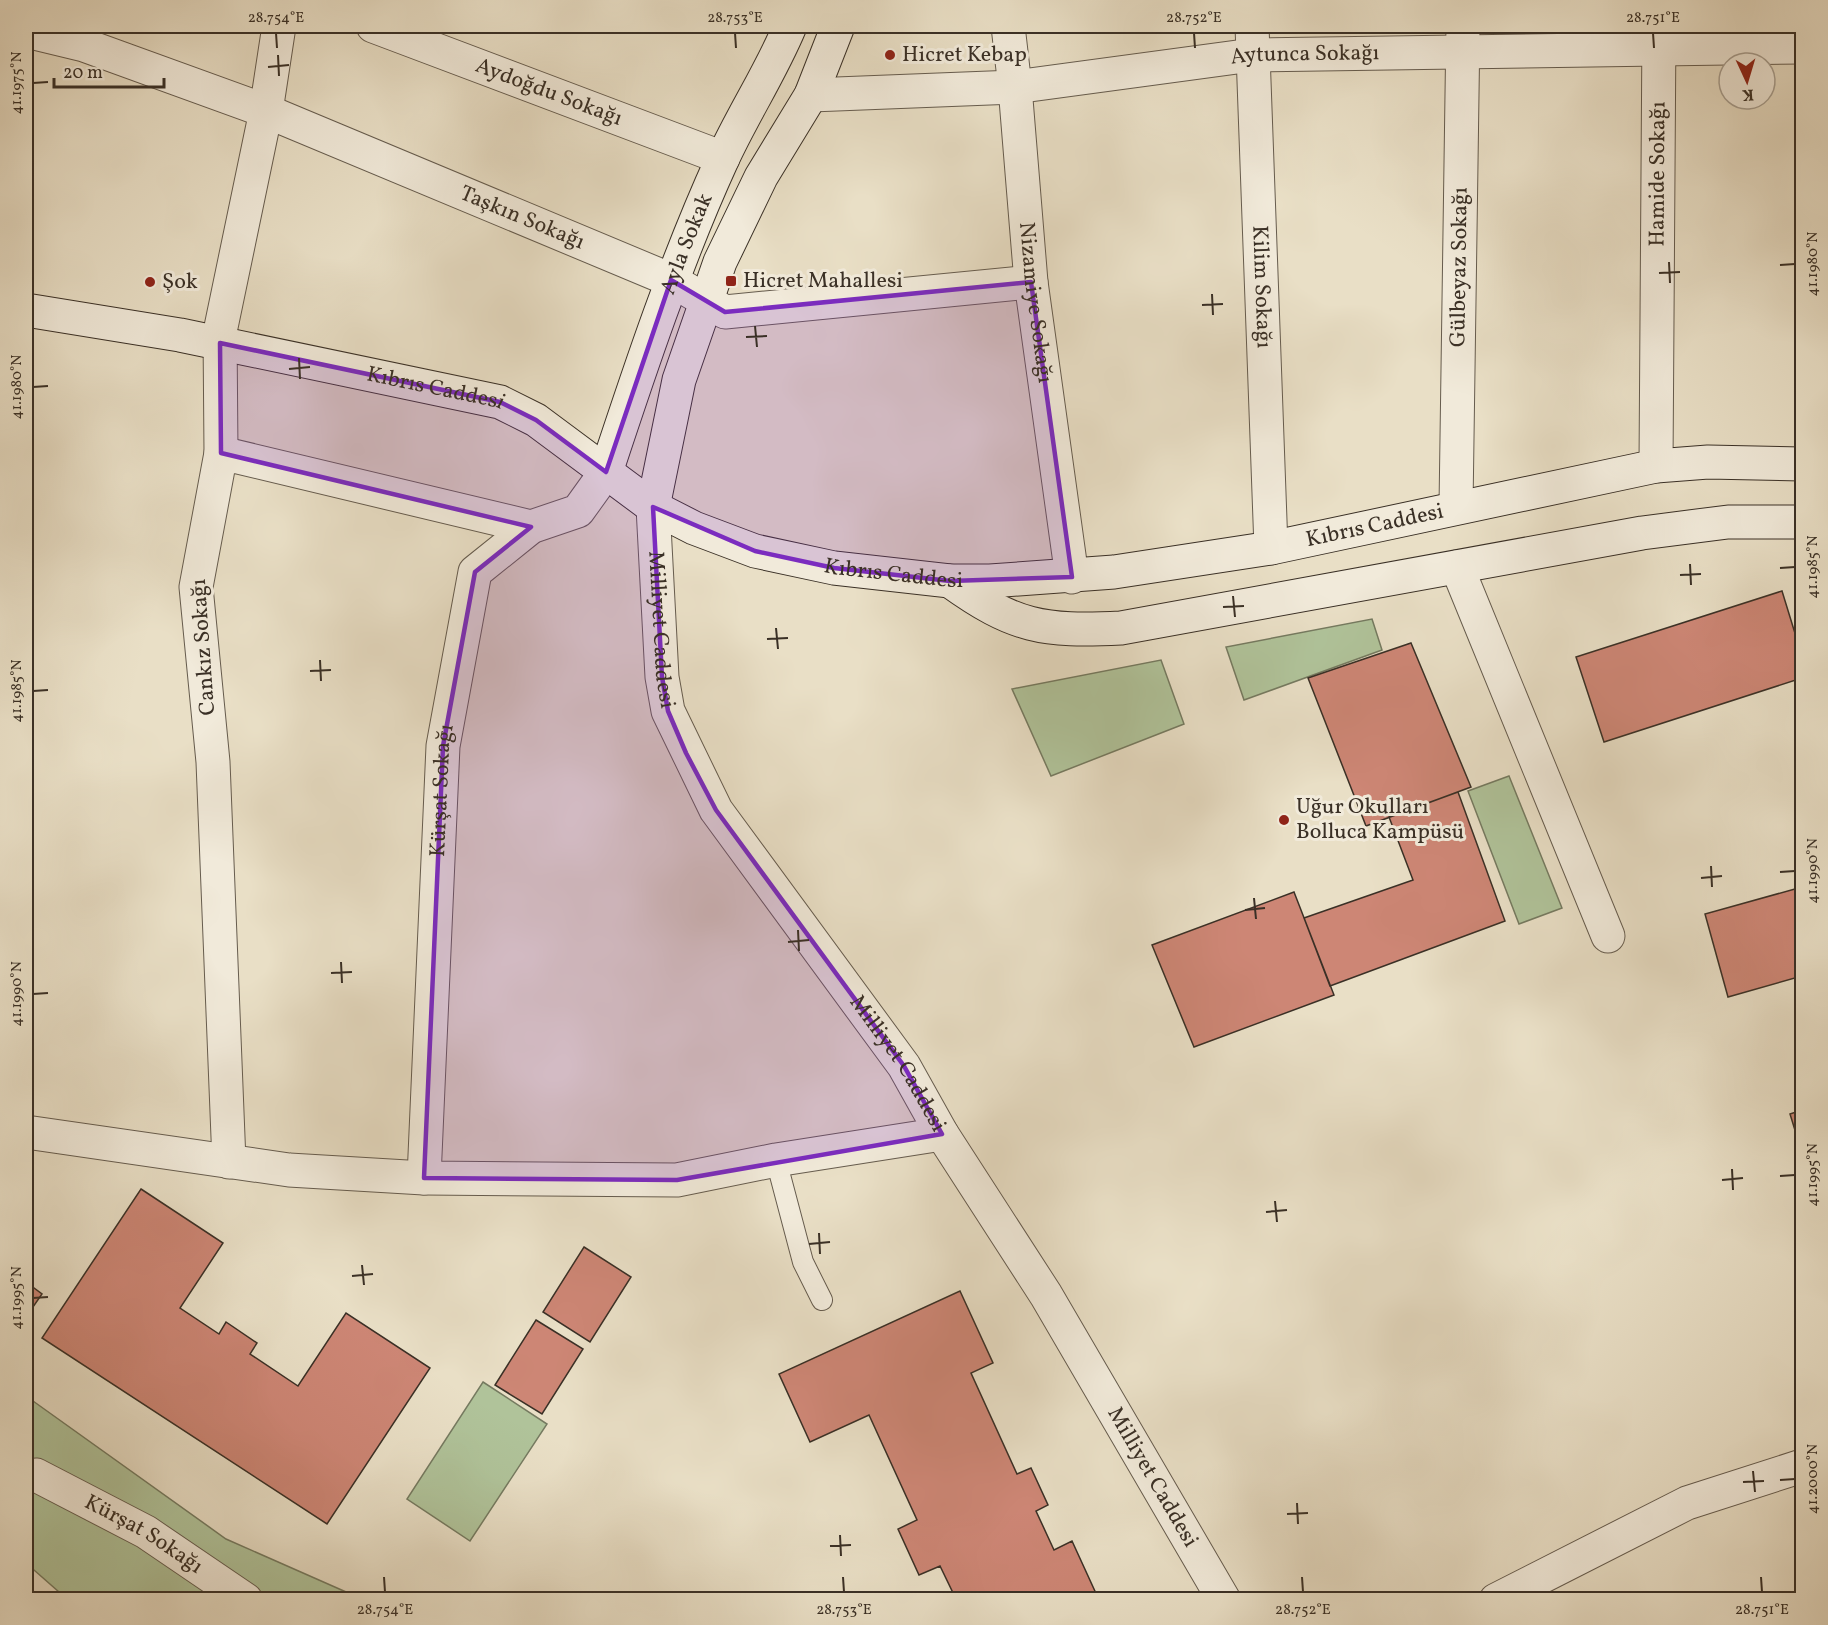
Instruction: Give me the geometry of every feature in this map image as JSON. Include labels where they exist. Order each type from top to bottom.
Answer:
[{"type":"street","name":"Cankız Sokağı","points":[[229,1162],[213,762],[196,587],[221,453],[220,332],[266,111],[279,26]]},
{"type":"street","name":"Aydoğdu Sokağı","points":[[373,26],[723,158]]},
{"type":"street","name":"Ayla Sokak","points":[[606,472],[671,280],[723,158],[775,63],[790,26]]},
{"type":"street","name":"Milliyet Caddesi","points":[[838,26],[811,95],[761,177],[720,262],[679,381],[653,507],[662,677],[668,711],[686,753],[716,810],[904,1066],[942,1134],[1046,1295],[1224,1599]]},
{"type":"street","name":"Nizamiye Sokağı","points":[[1008,26],[1031,282],[1072,577]]},
{"type":"street","name":"Taşkın Sokağı","points":[[26,31],[84,45],[266,111],[671,280],[724,312],[1031,282]]},
{"type":"street","name":"Aytunca Sokağı","points":[[811,95],[1015,87],[1252,40],[1659,37],[1803,47]]},
{"type":"street","name":"Hamide Sokağı","points":[[1656,466],[1659,37]]},
{"type":"street","name":"Gülbeyaz Sokağı","points":[[1456,507],[1463,39]]},
{"type":"street","name":"Kilim Sokağı","points":[[1252,40],[1271,548]]},
{"type":"street","name":"Kıbrıs Caddesi","points":[[26,310],[220,343],[500,402],[536,420],[653,507],[694,528],[755,551],[834,568],[950,581],[1072,577],[1271,548],[1656,466],[1708,462],[1803,464]]},
{"type":"street","points":[[221,453],[531,527]]},
{"type":"street","name":"Kürşat Sokağı","points":[[424,1178],[443,746],[475,572],[531,527],[578,511],[606,472]]},
{"type":"street","points":[[950,581],[987,608],[1026,624],[1074,631],[1121,628],[1642,533],[1728,522],[1803,522]]},
{"type":"street","points":[[1457,567],[1608,936]]},
{"type":"street","points":[[26,1132],[290,1170],[424,1178],[676,1180],[776,1160],[942,1134]]},
{"type":"street","points":[[1496,1599],[1688,1503],[1803,1467]]},
{"type":"street","name":"Kürşat Sokağı","points":[[36,1475],[146,1532],[246,1599]]},
{"type":"lane","points":[[776,1160],[803,1262],[822,1300]]},
{"type":"highlighted area","points":[[671,280],[725,312],[1031,282],[1072,577],[950,581],[834,568],[755,551],[653,507],[662,677],[668,711],[686,753],[716,810],[904,1066],[942,1134],[677,1180],[424,1178],[443,746],[475,572],[531,527],[221,453],[220,343],[500,402],[536,420],[606,472]]},
{"type":"green space","points":[[1372,619],[1382,650],[1244,700],[1226,647]]},
{"type":"green space","points":[[1161,660],[1184,724],[1051,776],[1012,689]]},
{"type":"green space","points":[[1509,776],[1562,908],[1519,924],[1468,791]]},
{"type":"green space","points":[[483,1382],[547,1424],[470,1541],[407,1499]]},
{"type":"green space","points":[[26,1396],[226,1539],[362,1599],[67,1599],[26,1563]]},
{"type":"building","points":[[1782,591],[1802,656],[1802,678],[1604,742],[1576,657]]},
{"type":"building","points":[[1411,643],[1471,787],[1366,826],[1308,678]]},
{"type":"building","points":[[1458,792],[1505,921],[1330,986],[1304,918],[1413,880],[1389,817]]},
{"type":"building","points":[[1802,887],[1802,976],[1728,997],[1705,914]]},
{"type":"building","points":[[1294,892],[1334,995],[1194,1047],[1152,945]]},
{"type":"building","points":[[1802,1110],[1802,1153],[1790,1114]]},
{"type":"building","points":[[141,1189],[223,1243],[180,1308],[219,1334],[226,1322],[257,1343],[250,1354],[298,1386],[346,1313],[430,1368],[327,1524],[42,1338]]},
{"type":"building","points":[[584,1247],[631,1277],[590,1342],[543,1312]]},
{"type":"building","points":[[26,1282],[42,1294],[26,1317]]},
{"type":"building","points":[[960,1291],[993,1363],[971,1373],[1017,1474],[1031,1468],[1048,1505],[1036,1511],[1054,1550],[1072,1541],[1099,1600],[944,1600],[954,1595],[940,1566],[919,1575],[898,1529],[917,1520],[869,1415],[810,1442],[779,1374]]},
{"type":"building","points":[[536,1320],[583,1349],[542,1414],[495,1385]]},
{"type":"place","name":"Hicret Kebap","points":[[890,55]]},
{"type":"place","name":"Hicret Mahallesi","points":[[731,281]]},
{"type":"place","name":"Şok","points":[[150,282]]},
{"type":"place","name":"Uğur Okulları Bolluca Kampüsü","points":[[1284,820]]}]
